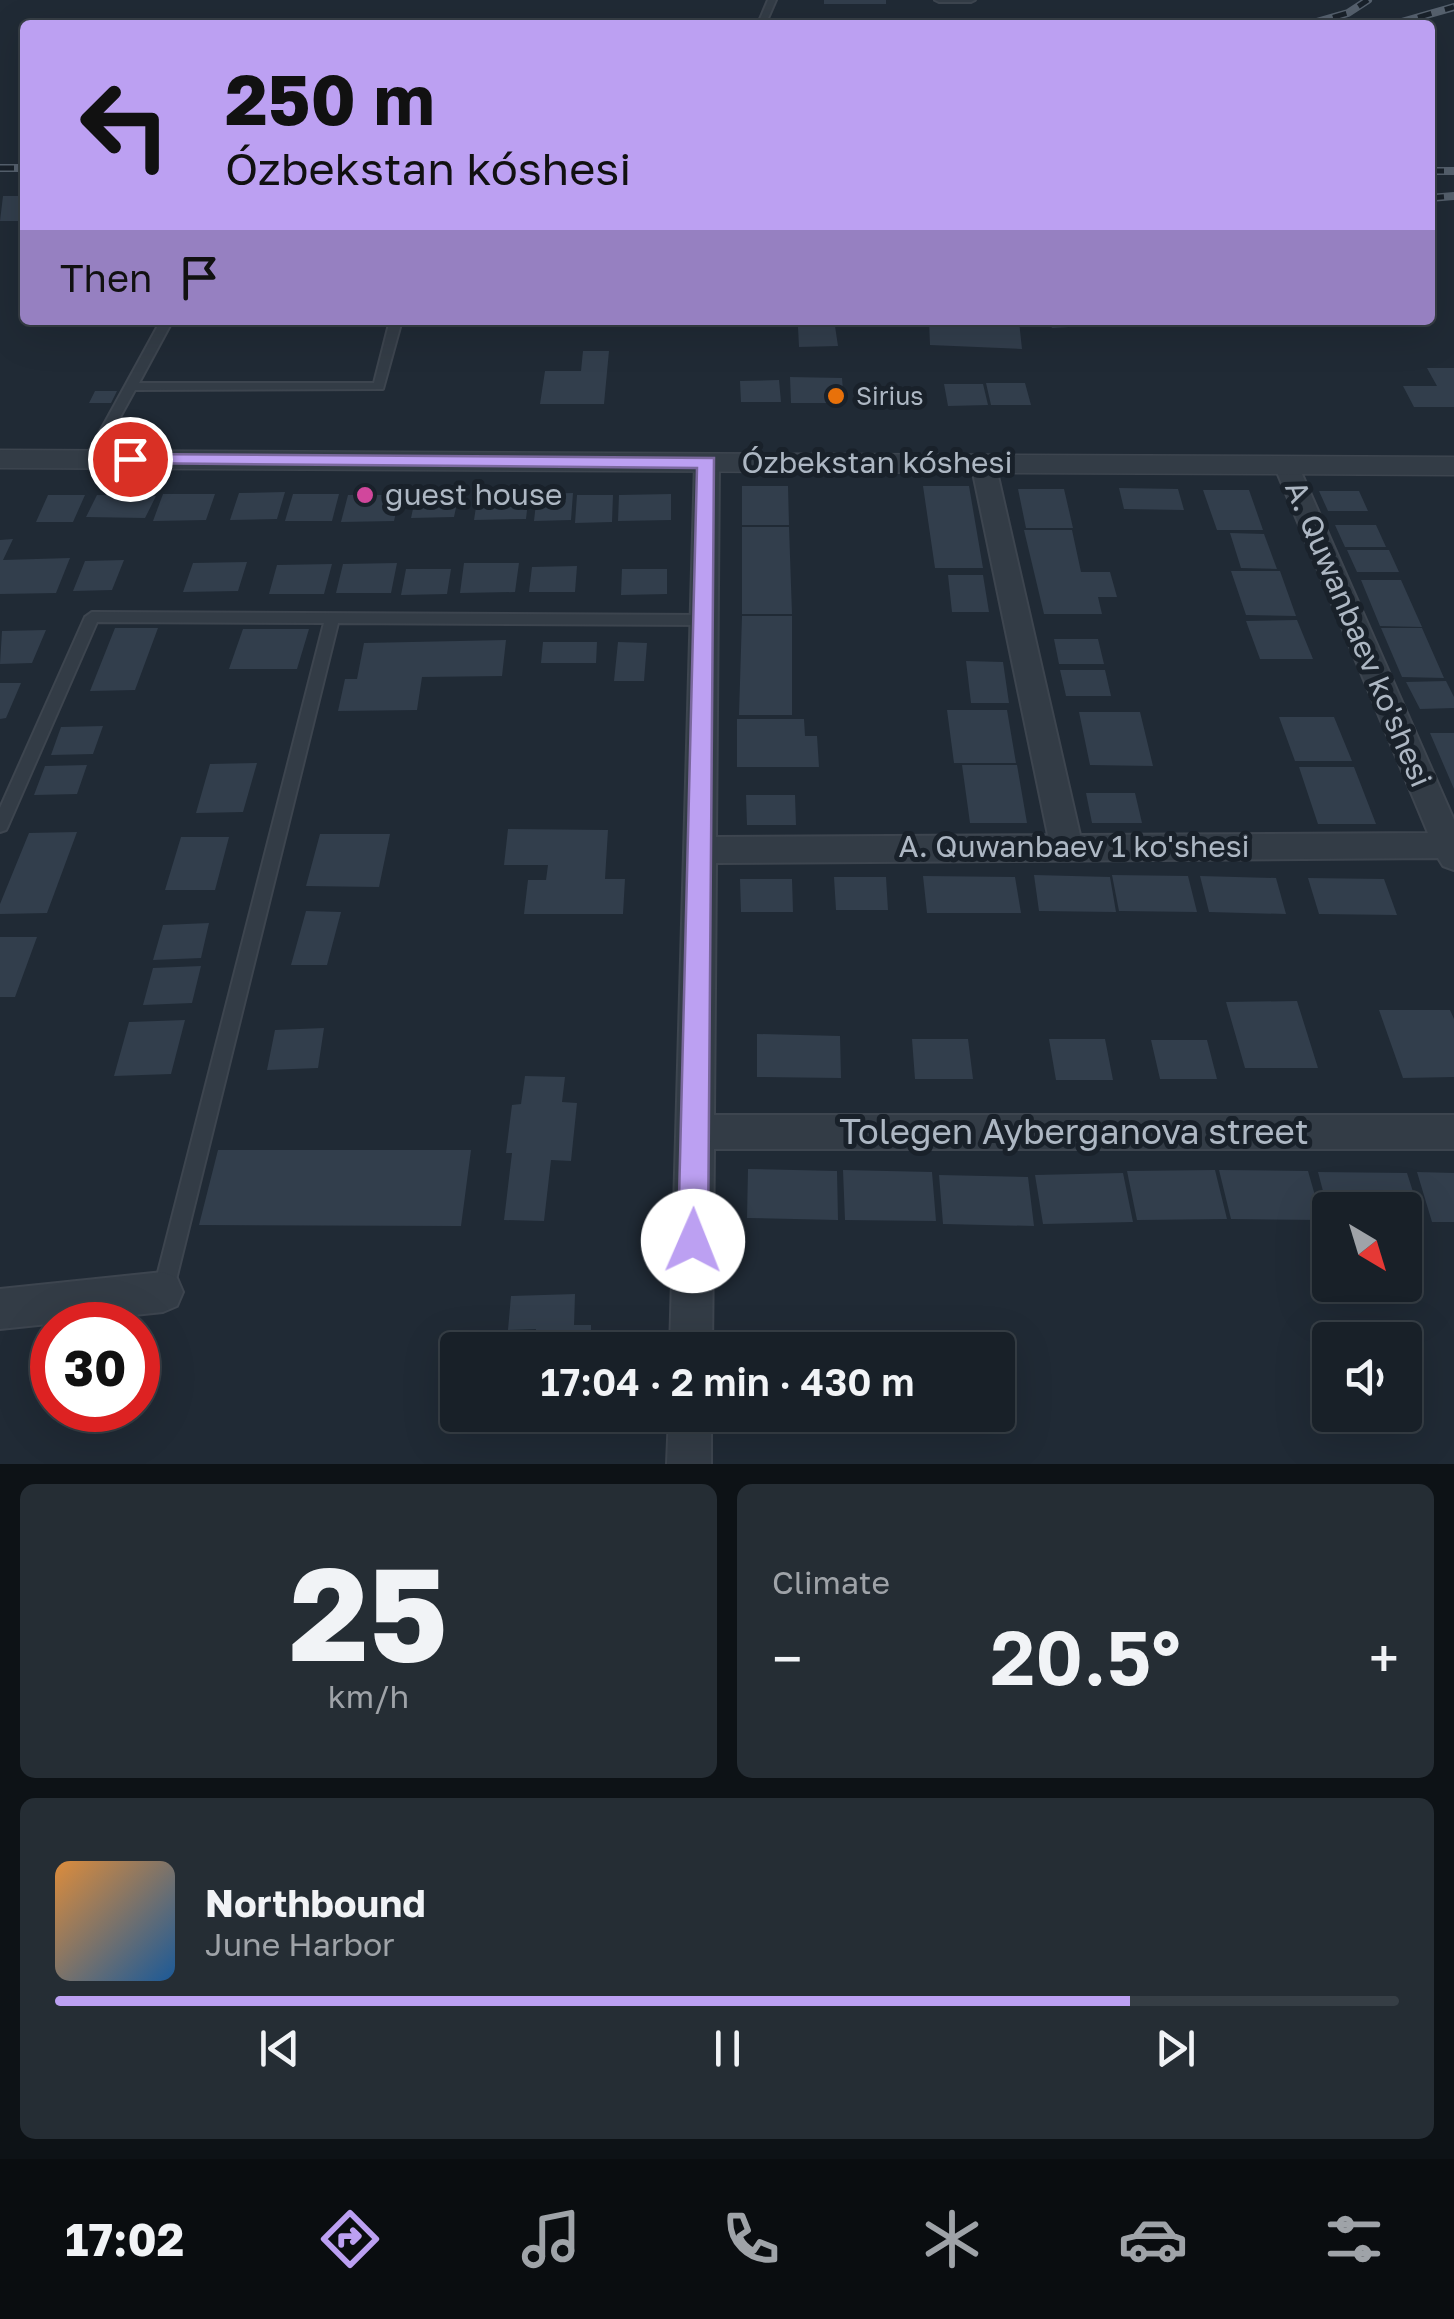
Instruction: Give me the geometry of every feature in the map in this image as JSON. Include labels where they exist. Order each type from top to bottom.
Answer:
[{"type":"street","name":"Ózbekstan kóshesi","points":[[0,458],[1454,466]]},
{"type":"street","points":[[691,1332],[707,462]]},
{"type":"street","points":[[983,463],[1066,846]]},
{"type":"street","name":"A. Quwanbaev ko'shesi","points":[[1286,466],[1452,851]]},
{"type":"street","name":"A. Quwanbaev 1 ko'shesi","points":[[700,850],[1066,846],[1452,851]]},
{"type":"street","name":"Tolegen Ayberganova street","points":[[695,1132],[1454,1132]]},
{"type":"street","points":[[0,1308],[163,1292]]},
{"type":"street","points":[[689,1464],[690,1432]]},
{"type":"lane","points":[[939,0],[971,0]]},
{"type":"lane","points":[[91,459],[164,325]]},
{"type":"lane","points":[[131,386],[379,388],[395,325]]},
{"type":"lane","points":[[0,826],[92,617],[704,620]]},
{"type":"lane","points":[[163,1292],[332,618]]},
{"type":"building","points":[[824,0],[886,0],[886,4],[824,4]]},
{"type":"building","points":[[3,196],[20,196],[20,221],[0,221]]},
{"type":"building","points":[[929,325],[1019,325],[1022,349],[930,345]]},
{"type":"building","points":[[1050,325],[1102,325],[1052,328]]},
{"type":"building","points":[[835,326],[838,346],[799,347],[798,327]]},
{"type":"building","points":[[583,351],[609,351],[604,404],[540,404],[545,371],[581,371]]},
{"type":"building","points":[[1427,368],[1454,368],[1454,407],[1414,407],[1403,386],[1437,386]]},
{"type":"building","points":[[790,377],[842,378],[844,403],[791,403]]},
{"type":"building","points":[[779,380],[781,402],[741,402],[740,381]]},
{"type":"building","points":[[986,383],[1025,383],[1031,405],[991,405]]},
{"type":"building","points":[[944,384],[983,384],[988,405],[948,406]]},
{"type":"building","points":[[95,391],[117,391],[111,403],[89,403]]},
{"type":"building","points":[[742,486],[788,486],[789,525],[742,525]]},
{"type":"building","points":[[923,486],[969,486],[983,568],[935,568]]},
{"type":"building","points":[[1119,488],[1178,489],[1184,510],[1124,509]]},
{"type":"building","points":[[1018,489],[1064,489],[1073,528],[1026,528]]},
{"type":"building","points":[[1203,490],[1249,490],[1263,530],[1217,530]]},
{"type":"building","points":[[1319,491],[1359,491],[1368,511],[1328,511]]},
{"type":"building","points":[[285,492],[277,519],[230,520],[239,493]]},
{"type":"building","points":[[529,493],[526,519],[474,520],[478,494]]},
{"type":"building","points":[[573,493],[571,520],[534,521],[537,494]]},
{"type":"building","points":[[163,494],[215,494],[206,520],[153,521]]},
{"type":"building","points":[[293,494],[339,494],[332,521],[285,521]]},
{"type":"building","points":[[459,494],[454,517],[411,518],[416,495]]},
{"type":"building","points":[[671,494],[671,520],[618,521],[619,495]]},
{"type":"building","points":[[48,495],[85,495],[73,522],[36,522]]},
{"type":"building","points":[[97,495],[156,496],[145,518],[86,517]]},
{"type":"building","points":[[348,495],[400,495],[394,521],[341,522]]},
{"type":"building","points":[[577,495],[613,495],[612,522],[575,523]]},
{"type":"building","points":[[1335,525],[1376,525],[1386,547],[1345,547]]},
{"type":"building","points":[[742,527],[789,527],[792,614],[742,614]]},
{"type":"building","points":[[1024,530],[1072,530],[1081,572],[1110,572],[1117,597],[1098,597],[1102,614],[1044,614]]},
{"type":"building","points":[[1230,533],[1264,534],[1277,569],[1241,568]]},
{"type":"building","points":[[13,539],[3,560],[70,558],[56,593],[0,594],[0,540]]},
{"type":"building","points":[[1347,550],[1389,550],[1399,572],[1357,572]]},
{"type":"building","points":[[124,560],[112,590],[73,591],[85,561]]},
{"type":"building","points":[[247,562],[238,591],[183,592],[193,563]]},
{"type":"building","points":[[397,563],[391,593],[336,593],[343,564]]},
{"type":"building","points":[[464,563],[519,563],[515,592],[460,593]]},
{"type":"building","points":[[332,564],[324,594],[269,594],[277,565]]},
{"type":"building","points":[[577,566],[575,592],[529,592],[532,567]]},
{"type":"building","points":[[406,569],[451,569],[447,594],[401,595]]},
{"type":"building","points":[[622,569],[667,569],[667,594],[621,595]]},
{"type":"building","points":[[1231,571],[1280,571],[1296,616],[1246,615]]},
{"type":"building","points":[[948,575],[983,575],[989,612],[952,612]]},
{"type":"building","points":[[1361,580],[1401,580],[1422,627],[1380,626]]},
{"type":"building","points":[[742,616],[792,616],[792,715],[739,715]]},
{"type":"building","points":[[1297,620],[1313,659],[1260,659],[1246,621]]},
{"type":"building","points":[[115,628],[158,628],[135,690],[90,691]]},
{"type":"building","points":[[1381,628],[1422,628],[1444,678],[1402,677]]},
{"type":"building","points":[[243,629],[309,629],[297,669],[229,669]]},
{"type":"building","points":[[46,630],[32,663],[0,664],[2,631]]},
{"type":"building","points":[[1054,639],[1098,639],[1104,664],[1059,664]]},
{"type":"building","points":[[506,640],[502,676],[422,677],[417,710],[338,711],[345,679],[357,679],[364,643]]},
{"type":"building","points":[[543,642],[597,642],[596,663],[541,663]]},
{"type":"building","points":[[618,642],[647,643],[644,681],[614,681]]},
{"type":"building","points":[[966,661],[1003,662],[1009,703],[971,703]]},
{"type":"building","points":[[1060,670],[1105,670],[1111,696],[1066,696]]},
{"type":"building","points":[[1446,681],[1454,697],[1454,708],[1420,709],[1406,682]]},
{"type":"building","points":[[0,683],[21,683],[6,718],[0,719]]},
{"type":"building","points":[[947,710],[1007,710],[1016,763],[954,763]]},
{"type":"building","points":[[1079,712],[1140,712],[1153,766],[1090,765]]},
{"type":"building","points":[[1279,717],[1334,717],[1352,761],[1295,761]]},
{"type":"building","points":[[737,719],[804,719],[805,736],[817,736],[819,767],[737,767]]},
{"type":"building","points":[[103,726],[93,754],[51,755],[61,727]]},
{"type":"building","points":[[1430,733],[1454,733],[1454,789]]},
{"type":"building","points":[[257,763],[243,812],[196,813],[210,764]]},
{"type":"building","points":[[87,765],[77,794],[34,795],[45,766]]},
{"type":"building","points":[[962,765],[1017,765],[1027,823],[970,823]]},
{"type":"building","points":[[1299,767],[1354,767],[1376,824],[1318,824]]},
{"type":"building","points":[[1086,793],[1135,793],[1142,823],[1092,823]]},
{"type":"building","points":[[746,795],[795,795],[796,825],[747,825]]},
{"type":"building","points":[[508,829],[608,830],[605,879],[625,879],[623,914],[524,914],[528,880],[546,880],[548,865],[504,865]]},
{"type":"building","points":[[77,832],[47,913],[0,914],[0,904],[29,833]]},
{"type":"building","points":[[320,834],[390,834],[379,887],[306,886]]},
{"type":"building","points":[[181,837],[229,837],[215,890],[165,890]]},
{"type":"building","points":[[1034,875],[1110,877],[1116,912],[1039,911]]},
{"type":"building","points":[[1112,875],[1188,876],[1197,912],[1119,911]]},
{"type":"building","points":[[923,876],[1015,877],[1021,913],[927,913]]},
{"type":"building","points":[[1200,876],[1276,878],[1286,914],[1209,912]]},
{"type":"building","points":[[834,877],[886,877],[888,910],[836,910]]},
{"type":"building","points":[[1308,878],[1384,879],[1397,915],[1319,914]]},
{"type":"building","points":[[740,879],[792,879],[793,912],[741,912]]},
{"type":"building","points":[[306,911],[341,912],[327,965],[291,965]]},
{"type":"building","points":[[209,923],[201,958],[153,960],[163,925]]},
{"type":"building","points":[[0,937],[37,937],[15,997],[0,997]]},
{"type":"building","points":[[201,966],[192,1003],[143,1005],[153,968]]},
{"type":"building","points":[[1297,1001],[1318,1068],[1245,1068],[1226,1002]]},
{"type":"building","points":[[1379,1010],[1450,1010],[1454,1019],[1454,1077],[1403,1078]]},
{"type":"building","points":[[185,1020],[171,1074],[114,1076],[129,1022]]},
{"type":"building","points":[[324,1028],[318,1068],[267,1070],[275,1030]]},
{"type":"building","points":[[757,1034],[840,1036],[841,1078],[757,1077]]},
{"type":"building","points":[[912,1039],[968,1039],[973,1079],[915,1079]]},
{"type":"building","points":[[1049,1039],[1105,1039],[1113,1080],[1056,1080]]},
{"type":"building","points":[[1151,1040],[1207,1040],[1217,1079],[1160,1079]]},
{"type":"building","points":[[525,1076],[565,1077],[562,1102],[577,1103],[571,1161],[551,1160],[544,1221],[504,1220],[512,1153],[506,1153],[512,1105],[521,1104]]},
{"type":"building","points":[[218,1150],[471,1150],[461,1226],[199,1225]]},
{"type":"building","points":[[748,1169],[837,1171],[838,1220],[747,1218]]},
{"type":"building","points":[[843,1170],[932,1172],[936,1221],[845,1220]]},
{"type":"building","points":[[1215,1170],[1227,1219],[1137,1220],[1127,1171]]},
{"type":"building","points":[[1219,1170],[1308,1171],[1314,1192],[1312,1220],[1231,1219]]},
{"type":"building","points":[[1318,1172],[1407,1173],[1413,1192],[1323,1192]]},
{"type":"building","points":[[1417,1172],[1454,1173],[1454,1222],[1432,1222]]},
{"type":"building","points":[[1123,1173],[1133,1222],[1043,1224],[1035,1175]]},
{"type":"building","points":[[939,1175],[1028,1177],[1034,1226],[943,1224]]},
{"type":"building","points":[[575,1294],[574,1325],[591,1325],[591,1332],[508,1330],[511,1296]]},
{"type":"railway","points":[[1324,20],[1348,13],[1368,0]]},
{"type":"railway","points":[[1408,20],[1454,7]]},
{"type":"railway","points":[[0,168],[20,168]]},
{"type":"railway","points":[[1435,171],[1454,171]]},
{"type":"railway","points":[[1435,198],[1454,196]]},
{"type":"place","name":"Sirius","points":[[836,396]]},
{"type":"place","name":"guest house","points":[[365,495]]},
{"type":"route","points":[[130,459],[707,462],[693,1241]]}]
